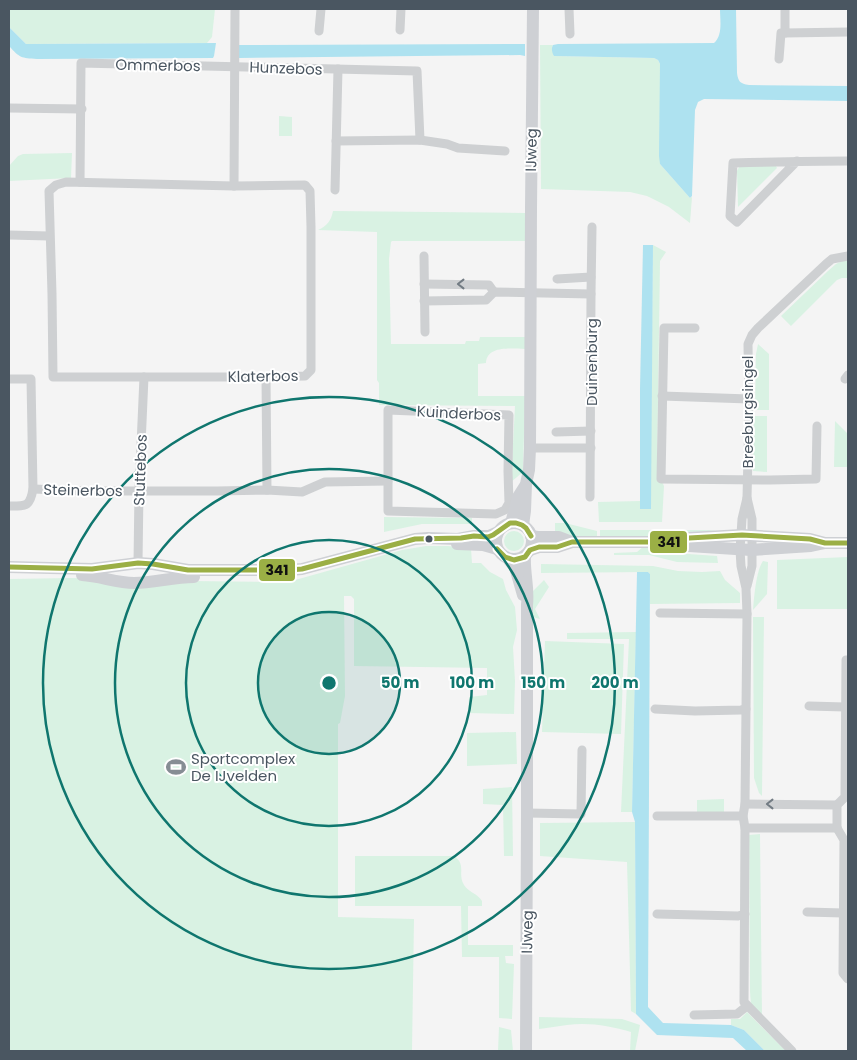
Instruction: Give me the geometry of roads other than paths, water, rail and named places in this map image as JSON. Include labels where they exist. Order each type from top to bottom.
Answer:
[{"type":"main road","name":"IJweg","points":[[522,528],[518,497],[526,484],[530,448],[532,9]]},
{"type":"main road","points":[[9,567],[92,570],[138,563],[188,570],[302,569],[415,539],[489,536],[498,532],[507,524],[522,528],[538,537],[559,537],[572,542]]},
{"type":"main road","points":[[522,528],[533,545],[527,554]]},
{"type":"main road","points":[[497,549],[496,538],[498,532]]},
{"type":"main road","points":[[9,574],[91,576],[131,583],[186,577],[285,576],[304,574],[390,551],[426,544],[483,545],[497,549],[510,560],[514,560],[539,547],[556,547],[572,542],[669,542],[690,538],[747,535],[810,539],[825,543]]},
{"type":"main road","points":[[669,542],[689,546],[746,550],[848,542]]},
{"type":"main road","name":"IJweg","points":[[526,1051],[528,593],[524,564],[527,554]]},
{"type":"main road","name":"IJweg","points":[[510,560],[515,567],[521,591],[527,605]]},
{"type":"main road","points":[[149,582],[155,577],[156,573],[153,564]]},
{"type":"main road","points":[[119,565],[117,574],[118,578],[122,581]]},
{"type":"street","points":[[234,186],[235,9]]},
{"type":"street","points":[[320,31],[321,9]]},
{"type":"street","points":[[400,30],[401,9]]},
{"type":"street","points":[[569,9],[570,34]]},
{"type":"street","points":[[784,9],[785,33]]},
{"type":"street","points":[[779,59],[781,33],[848,32]]},
{"type":"street","name":"Ommerbos","points":[[82,108],[81,63],[234,66]]},
{"type":"street","name":"Hunzebos","points":[[234,66],[417,72],[420,140]]},
{"type":"street","name":"Hunzebos","points":[[335,190],[338,69]]},
{"type":"street","points":[[9,108],[82,108],[80,182]]},
{"type":"street","points":[[336,141],[420,140],[447,144],[458,148],[505,151]]},
{"type":"street","points":[[797,162],[737,222],[730,216],[732,163],[848,161]]},
{"type":"street","name":"Klaterbos","points":[[66,182],[234,186],[305,185],[310,191],[312,227],[311,370],[305,376],[266,378],[53,377],[49,191],[56,185],[66,182]]},
{"type":"street","name":"Duinenburg","points":[[590,497],[592,227]]},
{"type":"street","points":[[9,235],[49,236]]},
{"type":"street","points":[[424,256],[425,332]]},
{"type":"street","name":"Breeburgsingel","points":[[746,1006],[744,1002],[745,828],[743,816],[745,804],[747,614],[746,588],[741,566],[752,519],[747,498],[748,344],[752,335],[826,264],[832,259],[848,256]]},
{"type":"street","points":[[557,279],[591,277]]},
{"type":"street","points":[[424,284],[490,285],[494,292]]},
{"type":"street","points":[[424,301],[486,300],[494,292],[591,294]]},
{"type":"street","points":[[695,328],[664,328],[661,479],[816,479],[817,426]]},
{"type":"street","name":"Stuttebos","points":[[138,563],[144,378]]},
{"type":"street","points":[[266,378],[267,490]]},
{"type":"street","points":[[9,379],[31,379],[33,489]]},
{"type":"street","points":[[662,396],[749,398]]},
{"type":"street","name":"Kuinderbos","points":[[388,410],[508,415],[509,503],[505,510],[496,514],[388,511],[388,481],[388,410]]},
{"type":"street","points":[[556,432],[591,431]]},
{"type":"street","points":[[530,448],[591,448]]},
{"type":"street","points":[[139,490],[267,490],[302,492],[324,482],[388,481]]},
{"type":"street","name":"Steinerbos","points":[[9,506],[25,506],[29,503],[33,489],[139,490]]},
{"type":"street","points":[[660,613],[747,614]]},
{"type":"street","points":[[848,660],[846,660],[845,796],[837,805],[837,828],[844,840],[843,913],[846,938],[843,973],[848,979]]},
{"type":"street","points":[[809,706],[845,707]]},
{"type":"street","points":[[655,709],[746,709]]},
{"type":"street","points":[[527,813],[581,814],[582,750]]},
{"type":"street","points":[[745,804],[837,805]]},
{"type":"street","points":[[657,816],[743,816]]},
{"type":"street","points":[[745,828],[837,828]]},
{"type":"street","points":[[807,912],[843,913]]},
{"type":"street","points":[[657,914],[738,916],[745,914]]},
{"type":"street","points":[[694,1015],[737,1014],[746,1006],[792,1051]]},
{"type":"water","points":[[720,9],[736,9],[737,73],[739,80],[743,84],[848,86],[848,101],[704,99],[698,102],[695,110],[692,196],[690,198],[660,164],[660,64],[658,60],[654,58],[554,56],[552,48],[553,45],[558,44],[714,43],[720,32]]},
{"type":"water","points":[[9,27],[26,44],[216,43],[213,58],[32,59],[21,57],[9,46]]},
{"type":"water","points":[[525,44],[525,56],[239,58],[239,45]]},
{"type":"water","points":[[643,245],[653,245],[651,509],[640,509]]},
{"type":"water","points":[[637,572],[648,572],[650,574],[648,1007],[663,1023],[731,1025],[744,1030],[765,1051],[747,1051],[733,1038],[657,1035],[636,1014],[635,822],[632,812]]},
{"type":"place","name":"Sportcomplex De IJvelden","points":[[176,767]]}]
